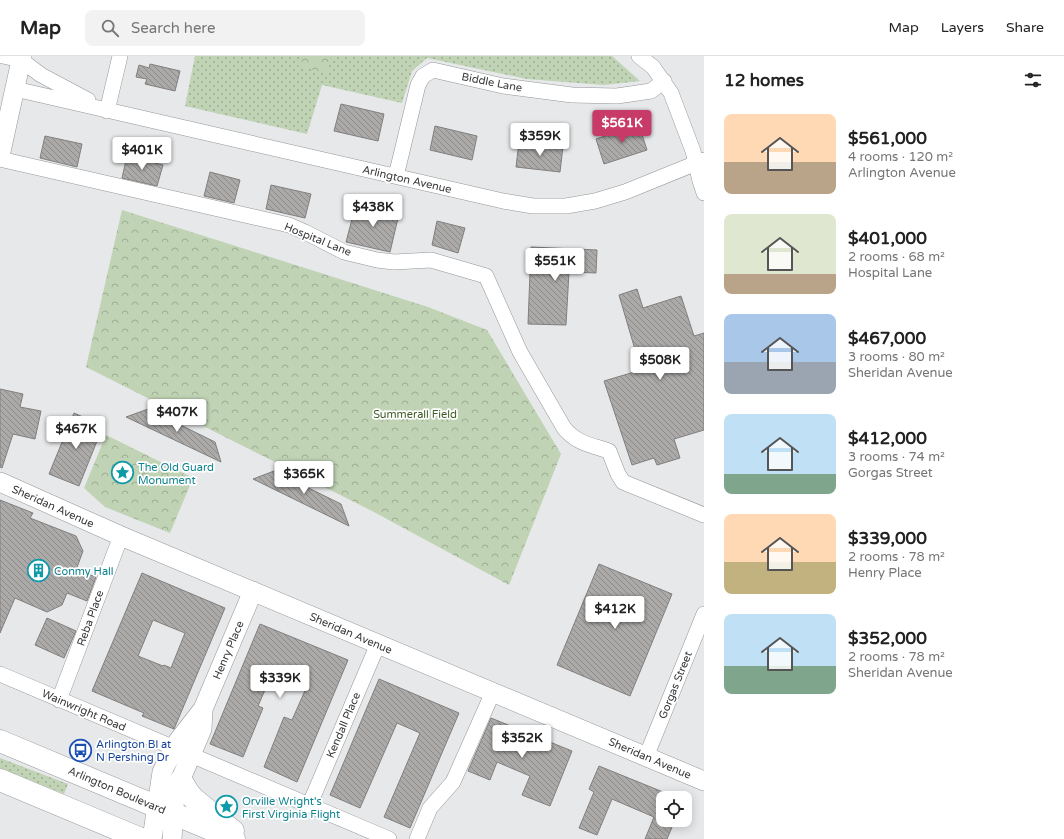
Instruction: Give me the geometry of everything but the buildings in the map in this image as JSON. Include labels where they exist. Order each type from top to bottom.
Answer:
[{"type":"highway","name":"Arlington Boulevard","points":[[0,741],[234,839]]},
{"type":"highway","points":[[0,780],[141,839]]},
{"type":"highway","points":[[180,780],[198,803],[243,839]]},
{"type":"street","points":[[107,111],[120,56]]},
{"type":"street","points":[[639,56],[653,66],[671,93],[693,151],[700,162],[704,193]]},
{"type":"street","points":[[0,156],[15,88],[15,57]]},
{"type":"street","name":"Arlington Avenue","points":[[15,57],[41,75],[107,111]]},
{"type":"street","name":"Biddle Lane","points":[[396,176],[418,85],[423,76],[433,70],[503,86],[572,95],[617,96],[651,91],[664,81]]},
{"type":"street","name":"Arlington Avenue","points":[[15,88],[107,111],[503,201],[533,206],[566,206],[595,201],[625,192],[700,162]]},
{"type":"street","name":"Hospital Lane","points":[[0,160],[289,226],[305,232],[344,252],[377,260],[394,262],[431,260],[486,276],[520,352],[564,428],[571,437],[588,445],[609,451],[618,474],[623,482],[704,515]]},
{"type":"street","name":"Sheridan Avenue","points":[[0,482],[121,536],[704,781]]},
{"type":"street","name":"Reba Place","points":[[59,700],[121,536]]},
{"type":"street","name":"Henry Place","points":[[182,752],[202,729],[203,709],[253,591]]},
{"type":"street","name":"Gorgas Street","points":[[646,757],[704,614]]},
{"type":"street","name":"Kendall Place","points":[[309,806],[378,644]]},
{"type":"street","name":"Wainwright Road","points":[[0,674],[390,839]]},
{"type":"street","points":[[417,839],[430,808],[453,782],[493,692]]},
{"type":"street","points":[[152,839],[180,780],[182,752]]},
{"type":"street","points":[[172,839],[165,810],[162,772],[182,752]]},
{"type":"green space","points":[[195,56],[612,56],[640,81],[604,85],[527,79],[427,58],[412,71],[402,103],[322,85],[307,134],[185,106]]},
{"type":"green space","points":[[301,56],[331,56],[327,73],[298,66]]},
{"type":"green space","name":"Summerall Field","points":[[122,210],[428,307],[487,330],[561,454],[509,585],[372,511],[86,367]]},
{"type":"green space","points":[[106,435],[193,478],[170,533],[105,507],[84,488]]},
{"type":"green space","points":[[0,758],[68,784],[64,794],[0,768]]},
{"type":"place","name":"The Old Guard Monument","points":[[123,473]]},
{"type":"place","name":"Conmy Hall","points":[[38,571]]},
{"type":"place","name":"Arlington Bl at N Pershing Dr","points":[[80,750]]},
{"type":"place","name":"Orville Wright's First Virginia Flight","points":[[226,807]]}]
